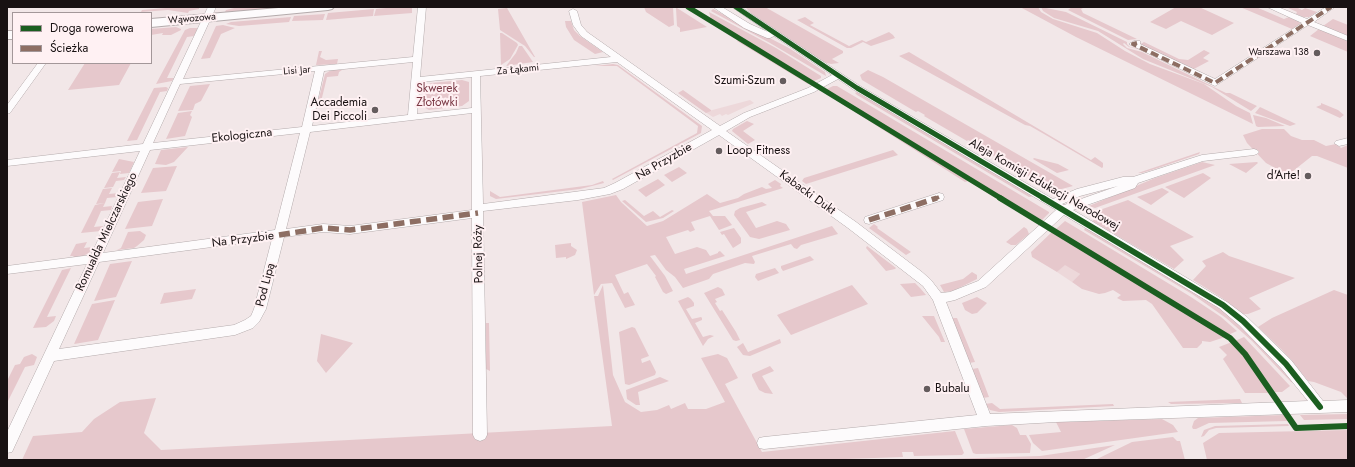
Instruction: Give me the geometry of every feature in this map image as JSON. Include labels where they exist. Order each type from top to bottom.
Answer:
[{"type":"street","name":"Wąwozowa","points":[[152,22],[210,12],[328,7]]},
{"type":"street","points":[[412,117],[422,7]]},
{"type":"street","name":"Aleja Komisji Edukacji Narodowej","points":[[716,7],[747,26],[796,48]]},
{"type":"street","name":"Aleja Komisji Edukacji Narodowej","points":[[736,7],[838,76],[1064,209],[1223,305],[1243,321],[1286,364],[1320,407]]},
{"type":"street","points":[[1271,7],[1348,39]]},
{"type":"street","points":[[1137,42],[1133,44],[1215,83],[1331,7]]},
{"type":"street","name":"Kabacki Dukt","points":[[573,11],[577,25],[584,34],[720,130],[927,283],[938,298],[986,420]]},
{"type":"street","name":"Romualda Mielczarskiego","points":[[7,446],[210,12]]},
{"type":"street","name":"Lisi Jar","points":[[177,82],[417,59]]},
{"type":"street","name":"Za Łąkami","points":[[416,80],[619,59]]},
{"type":"street","points":[[7,111],[41,64]]},
{"type":"street","name":"Pod Lipą","points":[[48,356],[234,330],[250,324],[255,319],[260,309],[320,68]]},
{"type":"street","name":"Polnej Róży","points":[[476,74],[480,435]]},
{"type":"street","name":"Na Przyzbie","points":[[7,270],[323,228],[350,230],[606,191],[626,184],[753,112],[811,90],[838,76]]},
{"type":"street","name":"Ekologiczna","points":[[7,162],[477,110]]},
{"type":"street","points":[[1052,203],[1073,194],[1123,181],[1134,181],[1202,158],[1254,152]]},
{"type":"street","points":[[938,298],[951,297],[982,284],[1064,209],[1131,185],[1134,181]]},
{"type":"street","points":[[869,220],[939,197]]},
{"type":"street","points":[[764,443],[986,420],[1056,416],[1348,406]]},
{"type":"shaded area","points":[[750,100],[754,103],[728,115],[726,114],[722,116],[720,114],[713,117],[705,112]]},
{"type":"shaded area","points":[[1065,264],[1080,274],[1072,282],[1057,272]]},
{"type":"green space","points":[[199,7],[199,9],[189,11],[188,13],[168,10],[141,12],[142,10]]},
{"type":"green space","points":[[238,7],[300,7],[224,14],[226,10]]},
{"type":"green space","points":[[412,7],[412,13],[374,16],[376,9]]},
{"type":"green space","points":[[644,7],[673,7],[674,25],[669,27],[646,12]]},
{"type":"green space","points":[[745,7],[765,7],[843,51],[843,53],[832,59],[839,63],[831,64],[823,62],[753,15]]},
{"type":"green space","points":[[1020,7],[1038,7],[1041,12],[1053,19],[1097,33],[1125,51],[1150,64],[1204,84],[1236,106],[1250,113],[1253,124],[1076,37]]},
{"type":"green space","points":[[1041,7],[1066,12],[1127,42],[1130,47],[1139,48],[1198,77],[1138,49],[1129,47],[1124,43],[1123,44],[1127,48],[1142,52],[1226,93],[1230,93],[1257,106],[1251,111],[1212,87],[1143,59],[1098,31],[1054,18],[1043,11]]},
{"type":"green space","points":[[1072,7],[1085,7],[1081,9],[1083,13],[1137,39],[1128,40],[1068,10]]},
{"type":"green space","points":[[1176,7],[1199,7],[1234,23],[1212,35],[1181,21],[1166,29],[1150,22]]},
{"type":"green space","points":[[1240,7],[1256,7],[1284,19],[1289,17],[1299,21],[1300,24],[1292,29]]},
{"type":"green space","points":[[1286,7],[1296,7],[1302,10],[1305,8],[1317,12],[1309,17],[1303,17],[1296,14],[1297,12]]},
{"type":"green space","points":[[507,8],[535,57],[525,46],[500,30],[498,9]]},
{"type":"green space","points":[[676,8],[707,27],[680,32],[680,28],[677,26]]},
{"type":"green space","points":[[374,9],[373,16],[326,20],[328,13]]},
{"type":"green space","points":[[713,9],[789,48],[825,72],[826,76],[711,11]]},
{"type":"green space","points":[[709,12],[776,48],[821,76],[821,78],[812,82],[711,20]]},
{"type":"green space","points":[[325,14],[323,20],[292,21],[294,16]]},
{"type":"green space","points":[[291,17],[289,22],[239,26],[226,24],[231,22]]},
{"type":"green space","points":[[805,17],[814,23],[810,25],[849,46],[862,40],[866,42],[889,32],[895,38],[871,46],[863,42],[851,48],[847,48],[797,20]]},
{"type":"green space","points":[[1333,19],[1348,25],[1348,36],[1323,26]]},
{"type":"green space","points":[[565,21],[571,21],[574,30],[580,36],[603,52],[595,54],[574,40],[566,27]]},
{"type":"green space","points":[[223,25],[235,28],[221,34],[210,58],[201,59],[216,26]]},
{"type":"green space","points":[[176,27],[181,30],[171,35],[162,35],[163,33],[152,35],[152,29]]},
{"type":"green space","points":[[190,28],[198,28],[194,36],[187,37],[167,78],[174,78],[172,81],[156,84],[185,30]]},
{"type":"green space","points":[[1319,29],[1348,41],[1348,52],[1310,36]]},
{"type":"green space","points":[[500,33],[518,45],[510,59],[501,65]]},
{"type":"green space","points":[[739,39],[810,83],[808,84],[737,41]]},
{"type":"green space","points":[[1144,42],[1179,59],[1188,60],[1204,50],[1210,53],[1203,58],[1209,61],[1192,70],[1139,45]]},
{"type":"green space","points":[[519,46],[522,46],[533,62],[506,66],[516,53]]},
{"type":"green space","points":[[319,51],[322,51],[320,57],[326,60],[338,59],[337,64],[316,65]]},
{"type":"green space","points":[[909,52],[1091,160],[1095,157],[1103,163],[1103,167],[1102,168],[1030,126],[1025,125],[899,56]]},
{"type":"green space","points":[[84,64],[130,64],[119,85],[68,90]]},
{"type":"green space","points":[[613,64],[618,65],[702,126],[701,133],[613,180],[612,179],[697,133],[698,126],[617,66],[595,66]]},
{"type":"green space","points":[[331,70],[342,70],[339,72],[338,76],[327,77],[320,106],[317,106],[325,74]]},
{"type":"green space","points":[[868,70],[883,77],[1073,186],[1054,191],[975,145],[976,144],[968,140],[967,141],[924,116],[925,115],[918,111],[916,112],[862,80],[860,75]]},
{"type":"green space","name":"Skwerek Złotówki","points":[[462,80],[469,82],[469,101],[462,106],[429,110],[422,106],[424,87],[431,83]]},
{"type":"green space","points":[[210,84],[201,101],[195,104],[193,110],[178,111],[190,86]]},
{"type":"green space","points":[[833,86],[837,86],[1049,213],[1042,220],[1021,209],[825,90]]},
{"type":"green space","points":[[154,88],[168,88],[167,91],[160,92],[137,140],[127,141]]},
{"type":"green space","points":[[683,90],[711,111],[706,113],[678,93]]},
{"type":"green space","points":[[822,91],[1039,223],[1038,224],[968,181],[965,182]]},
{"type":"green space","points":[[857,92],[1034,196],[1029,197],[857,95],[855,93]]},
{"type":"green space","points":[[1321,103],[1338,110],[1344,115],[1340,118],[1316,107],[1321,105]]},
{"type":"green space","points":[[1260,107],[1296,124],[1290,126],[1255,113]]},
{"type":"green space","points":[[192,111],[190,115],[192,117],[185,136],[166,139],[178,113]]},
{"type":"green space","points":[[1253,115],[1266,118],[1285,126],[1258,127],[1256,126]]},
{"type":"green space","points":[[747,121],[754,124],[743,131],[755,140],[748,144],[732,131]]},
{"type":"green space","points":[[1262,129],[1284,129],[1291,136],[1302,140],[1314,140],[1326,146],[1336,144],[1341,148],[1348,145],[1348,168],[1317,156],[1312,156],[1288,175],[1266,163],[1247,143],[1243,135]]},
{"type":"green space","points":[[188,147],[174,162],[166,165],[155,164],[161,150]]},
{"type":"green space","points":[[893,150],[898,155],[806,184],[802,181],[804,178]]},
{"type":"green space","points":[[1200,152],[1199,154],[1158,168],[1138,173]]},
{"type":"green space","points":[[119,159],[134,162],[129,173],[120,174],[121,171],[112,172]]},
{"type":"green space","points":[[1033,159],[1058,164],[1069,170],[1057,173]]},
{"type":"green space","points":[[1202,162],[1215,165],[1095,208],[1089,206],[1155,178]]},
{"type":"green space","points":[[1258,163],[1246,173],[1229,164]]},
{"type":"green space","points":[[177,166],[166,191],[141,193],[153,168]]},
{"type":"green space","points":[[679,167],[687,173],[672,182],[664,175]]},
{"type":"green space","points":[[120,172],[117,178],[126,177],[124,180],[116,181],[113,187],[104,188],[112,173]]},
{"type":"green space","points":[[1203,173],[1211,178],[1184,198],[1165,187]]},
{"type":"green space","points":[[658,179],[665,185],[646,197],[638,190]]},
{"type":"green space","points":[[775,180],[781,184],[780,186],[783,188],[709,211],[713,216],[725,216],[732,225],[719,230],[710,216],[691,222],[695,230],[690,232],[688,230],[666,237],[675,254],[697,247],[706,250],[710,256],[720,251],[725,256],[684,269],[686,274],[832,226],[838,234],[801,245],[797,249],[791,244],[752,256],[755,262],[754,264],[745,263],[713,274],[709,279],[683,288],[675,277],[666,270],[655,255],[650,256],[665,276],[673,291],[666,294],[663,292],[655,277],[656,276],[647,264],[615,275],[624,294],[628,292],[635,305],[625,308],[612,283],[601,284],[594,295],[582,202],[616,195],[621,202],[647,226],[663,221],[707,194],[720,203],[738,198],[762,187],[766,189],[772,188],[768,184]]},
{"type":"green space","points":[[603,181],[604,183],[580,189],[496,199],[490,196],[490,191],[500,197],[592,185]]},
{"type":"green space","points":[[112,188],[109,194],[119,193],[117,197],[107,198],[105,203],[96,204],[103,189]]},
{"type":"green space","points":[[1162,188],[1169,192],[1151,205],[1137,197]]},
{"type":"green space","points":[[163,199],[152,226],[125,229],[138,202]]},
{"type":"green space","points":[[625,200],[644,216],[653,211],[660,217],[672,210],[674,211],[663,218],[646,222],[622,201]]},
{"type":"green space","points":[[1128,200],[1194,237],[1170,246],[1184,260],[1174,269],[1092,221],[1098,218],[1094,212]]},
{"type":"green space","points":[[762,202],[767,205],[746,212],[756,228],[777,221],[786,224],[790,230],[759,239],[750,237],[734,215],[735,211],[740,208]]},
{"type":"green space","points":[[105,203],[103,207],[112,206],[111,210],[101,211],[94,227],[103,226],[101,231],[81,233],[95,205]]},
{"type":"green space","points":[[1065,221],[1191,297],[1221,317],[1237,331],[1228,335],[1072,240],[1056,229]]},
{"type":"green space","points":[[874,224],[878,227],[877,228],[911,252],[906,255],[869,228]]},
{"type":"green space","points":[[1024,227],[1027,229],[1029,234],[1016,245],[1011,245],[1006,242]]},
{"type":"green space","points":[[1087,227],[1193,290],[1222,310],[1247,330],[1295,383],[1291,382],[1252,341],[1226,318],[1192,294],[1084,230]]},
{"type":"green space","points":[[734,228],[741,238],[741,243],[733,248],[724,234],[722,235],[720,232]]},
{"type":"green space","points":[[140,231],[146,235],[144,240],[137,246],[134,248],[117,250],[121,248],[128,232]]},
{"type":"green space","points":[[1053,231],[1225,337],[1210,342],[1202,341],[1197,348],[1183,348],[1152,304],[1146,300],[1123,301],[1117,298],[1121,295],[1113,290],[1099,294],[1082,289],[1072,282],[1080,274],[1065,265],[1057,272],[1032,257],[1031,252]]},
{"type":"green space","points":[[87,242],[84,248],[93,247],[89,253],[72,258],[74,256],[70,256],[76,244]]},
{"type":"green space","points":[[571,243],[571,246],[577,250],[575,255],[566,259],[566,257],[556,258],[555,245]]},
{"type":"green space","points":[[867,246],[896,268],[886,271],[866,248]]},
{"type":"green space","points":[[1223,252],[1229,256],[1295,278],[1249,298],[1261,309],[1248,314],[1242,314],[1222,298],[1193,280],[1206,266],[1202,261]]},
{"type":"green space","points":[[810,256],[814,260],[783,271],[781,268],[781,266]]},
{"type":"green space","points":[[132,261],[116,297],[94,301],[110,264]]},
{"type":"green space","points":[[71,268],[47,317],[56,316],[54,321],[46,327],[33,328],[62,270]]},
{"type":"green space","points":[[775,268],[779,273],[758,281],[755,277],[756,274]]},
{"type":"green space","points":[[972,272],[977,275],[977,279],[953,291],[944,292],[940,285],[963,279]]},
{"type":"green space","points":[[915,283],[926,295],[911,297],[900,284]]},
{"type":"green space","points":[[603,285],[613,375],[625,402],[641,412],[657,410],[669,405],[671,409],[685,403],[688,409],[706,409],[725,402],[701,358],[718,354],[727,358],[738,378],[725,384],[762,452],[955,431],[964,453],[962,455],[914,456],[913,452],[902,452],[903,457],[817,460],[22,460],[33,436],[82,432],[94,419],[120,402],[156,398],[144,433],[161,450],[612,426],[594,296],[598,296]]},
{"type":"green space","points":[[852,285],[868,304],[791,335],[777,315]]},
{"type":"green space","points":[[718,287],[722,289],[725,295],[715,299],[717,302],[715,303],[720,311],[722,310],[740,340],[733,340],[704,293]]},
{"type":"green space","points":[[196,289],[192,299],[160,304],[164,293]]},
{"type":"green space","points":[[1334,290],[1348,295],[1348,399],[1341,392],[1308,381],[1282,350],[1258,327],[1272,318]]},
{"type":"green space","points":[[688,297],[694,303],[694,306],[686,309],[692,319],[702,318],[702,320],[695,323],[703,337],[710,335],[714,336],[708,339],[703,346],[678,301]]},
{"type":"green space","points":[[977,297],[987,303],[977,313],[972,314],[965,310],[962,303]]},
{"type":"green space","points":[[115,300],[98,340],[74,344],[92,304]]},
{"type":"green space","points":[[922,316],[934,316],[945,342],[941,342],[939,337]]},
{"type":"green space","points":[[952,318],[957,318],[975,362],[969,363]]},
{"type":"green space","points":[[486,323],[489,323],[490,371],[486,369]]},
{"type":"green space","points":[[632,327],[635,328],[649,356],[641,359],[642,363],[650,360],[656,372],[655,375],[629,385],[625,384],[619,332]]},
{"type":"green space","points":[[321,334],[353,343],[326,373],[317,361]]},
{"type":"green space","points":[[1244,337],[1290,386],[1282,392],[1275,392],[1240,345],[1235,341]]},
{"type":"green space","points":[[780,339],[781,343],[750,356],[743,355],[737,347],[743,343],[748,352]]},
{"type":"green space","points":[[1232,342],[1270,393],[1245,393],[1223,359],[1227,355],[1219,347]]},
{"type":"green space","points":[[32,354],[37,357],[34,365],[25,367],[7,403],[7,381],[15,365],[20,364],[24,357]]},
{"type":"green space","points":[[770,366],[774,371],[762,376],[773,394],[765,393],[759,390],[752,376],[752,374]]},
{"type":"green space","points":[[978,368],[989,397],[983,398],[972,369]]},
{"type":"green space","points":[[660,377],[669,381],[638,392],[640,405],[636,405],[627,399],[626,390]]},
{"type":"green space","points":[[1240,399],[1242,403],[1171,404],[1168,402]]},
{"type":"green space","points":[[992,403],[1000,409],[1113,404],[1114,406],[999,412],[990,410],[985,404]]},
{"type":"green space","points":[[1348,414],[1348,419],[1304,420],[1300,415]]},
{"type":"green space","points":[[1285,415],[1288,420],[1287,421],[1209,423],[1196,429],[1193,429],[1192,427],[1194,421],[1198,418]]},
{"type":"green space","points":[[1162,419],[1173,425],[1178,432],[1042,451],[1033,443],[1029,435],[1061,432],[1056,422]]},
{"type":"green space","points":[[1288,424],[1289,426],[1216,428],[1209,430],[1204,436],[1201,437],[1204,430],[1215,426]]},
{"type":"green space","points":[[1012,425],[1017,428],[1020,435],[1026,435],[1031,444],[1030,453],[973,453],[964,429]]},
{"type":"green space","points":[[1348,430],[1348,460],[1207,460],[1203,443],[1219,433]]},
{"type":"green space","points":[[1173,437],[1177,441],[1180,441],[1185,460],[1095,460],[1132,442]]},
{"type":"green space","points":[[1115,445],[1082,460],[916,460],[1040,456]]},
{"type":"marked path","points":[[1137,43],[1133,44],[1215,83],[1331,7]]},
{"type":"marked path","points":[[869,220],[939,197]]},
{"type":"marked path","points":[[279,235],[323,228],[350,230],[478,213]]},
{"type":"cycle path","points":[[688,7],[1230,338],[1245,354],[1296,428],[1348,426]]},
{"type":"cycle path","points":[[736,7],[857,88],[1180,278],[1223,305],[1243,321],[1286,364],[1320,407]]},
{"type":"place","name":"Warszawa 138","points":[[1317,53]]},
{"type":"place","name":"Szumi-Szum","points":[[783,81]]},
{"type":"place","name":"Accademia Dei Piccoli","points":[[375,110]]},
{"type":"place","name":"Loop Fitness","points":[[719,151]]},
{"type":"place","name":"d'Arte!","points":[[1308,176]]},
{"type":"place","name":"Bubalu","points":[[927,389]]}]
